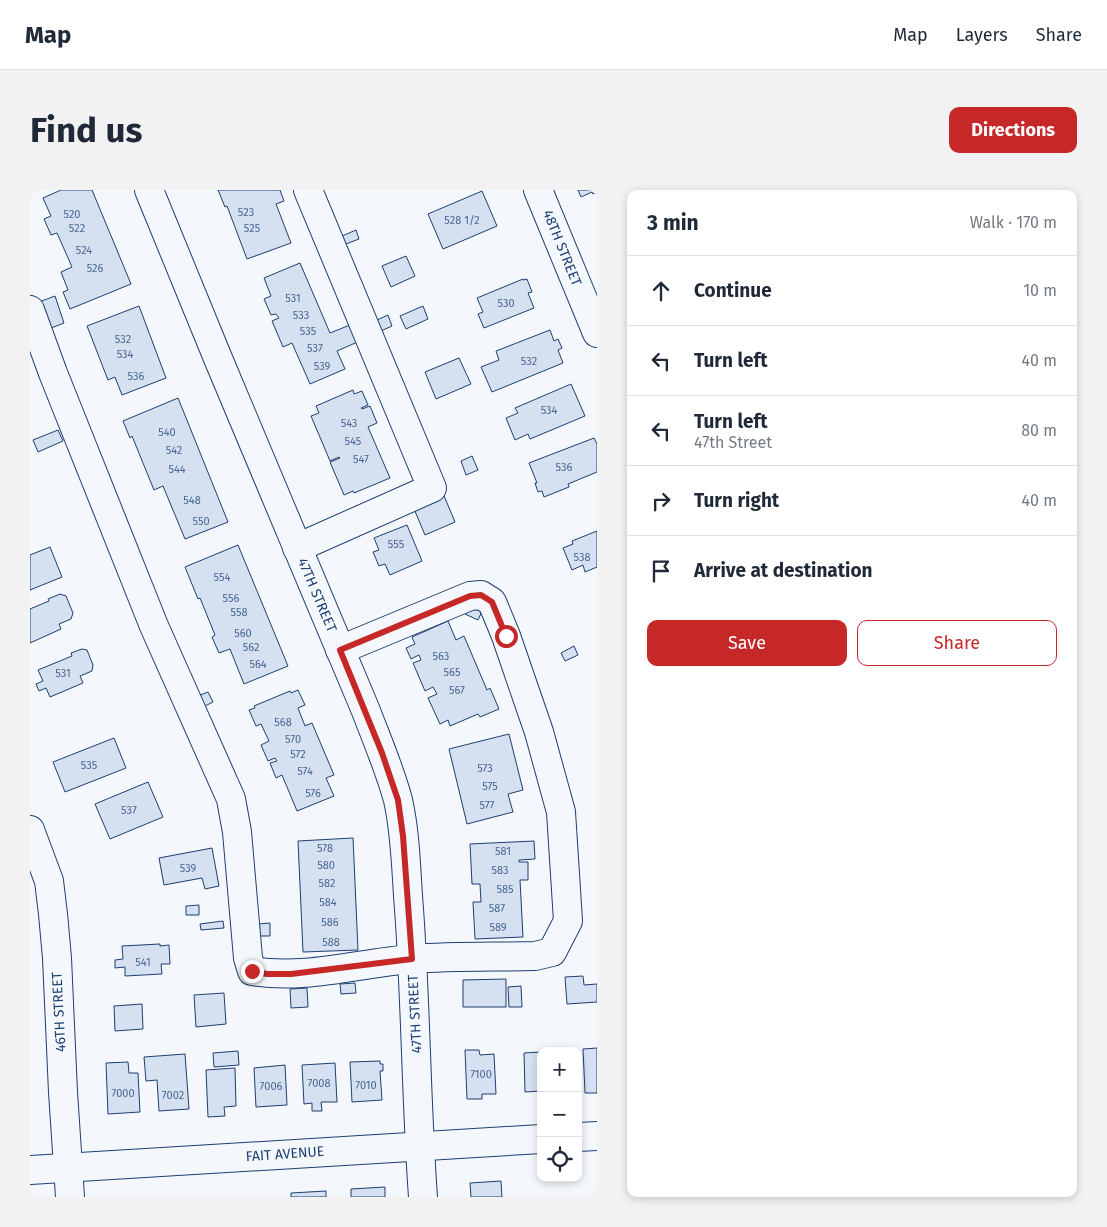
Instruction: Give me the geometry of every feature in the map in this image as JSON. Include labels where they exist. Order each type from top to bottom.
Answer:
[{"type":"street","name":"47TH STREET","points":[[149,190],[340,650],[382,753],[398,800],[403,836],[412,959],[424,1197]]},
{"type":"street","points":[[297,548],[432,488],[308,190]]},
{"type":"street","name":"48TH STREET","points":[[538,190],[597,333]]},
{"type":"street","points":[[30,310],[154,626],[231,800],[237,832],[248,958],[252,971],[267,974],[291,974],[412,959],[535,956],[552,952],[568,921],[561,812],[539,732],[506,636],[492,602],[481,595],[470,596],[340,650]]},
{"type":"street","name":"46TH STREET","points":[[30,830],[49,881],[53,914],[70,1197]]},
{"type":"street","points":[[582,1137],[597,1136]]},
{"type":"street","name":"FAIT AVENUE","points":[[30,1170],[537,1139]]},
{"type":"building","points":[[61,190],[92,190],[131,284],[70,309],[63,292],[68,290],[61,272],[72,267],[57,233],[51,235],[44,219],[51,216],[43,198]]},
{"type":"building","points":[[218,190],[280,190],[284,201],[276,204],[291,243],[247,259],[227,206],[225,207]]},
{"type":"building","points":[[578,190],[597,190],[597,192],[581,197]]},
{"type":"building","points":[[482,191],[497,226],[443,249],[428,214]]},
{"type":"building","points":[[356,230],[359,239],[346,244],[342,236]]},
{"type":"building","points":[[406,256],[415,276],[391,287],[382,266]]},
{"type":"building","points":[[300,263],[330,333],[355,323],[362,340],[337,351],[345,369],[310,384],[292,343],[283,347],[272,321],[279,318],[276,314],[271,315],[264,299],[271,296],[264,278]]},
{"type":"building","points":[[527,279],[532,292],[528,293],[534,308],[484,328],[478,314],[483,312],[477,298]]},
{"type":"building","points":[[55,296],[64,323],[51,328],[54,335],[51,336],[39,302]]},
{"type":"building","points":[[139,306],[166,378],[122,395],[115,377],[108,380],[87,326]]},
{"type":"building","points":[[423,306],[428,319],[406,329],[400,316]]},
{"type":"building","points":[[388,315],[392,326],[381,331],[377,320]]},
{"type":"building","points":[[550,330],[554,341],[558,339],[562,348],[558,350],[563,363],[492,392],[481,367],[499,360],[496,351]]},
{"type":"building","points":[[459,358],[471,384],[436,399],[425,372]]},
{"type":"building","points":[[571,384],[585,416],[530,439],[528,434],[515,440],[506,418],[518,413],[515,408]]},
{"type":"building","points":[[353,390],[354,394],[362,391],[368,405],[362,409],[370,406],[377,423],[368,427],[390,478],[354,493],[353,491],[344,495],[330,462],[340,458],[330,461],[311,416],[319,413],[316,406]]},
{"type":"building","points":[[178,398],[228,522],[185,539],[163,486],[154,490],[132,436],[130,438],[123,421]]},
{"type":"building","points":[[58,430],[63,441],[38,452],[33,440]]},
{"type":"building","points":[[594,438],[597,444],[597,472],[568,484],[569,487],[544,497],[542,491],[538,492],[535,483],[537,483],[529,463]]},
{"type":"building","points":[[472,456],[478,470],[466,475],[461,461]]},
{"type":"building","points":[[442,491],[455,522],[425,535],[412,504]]},
{"type":"building","points":[[407,525],[422,561],[390,575],[385,564],[379,566],[373,552],[379,550],[374,538]]},
{"type":"building","points":[[597,531],[597,567],[585,572],[583,565],[572,570],[563,548],[573,544],[572,541]]},
{"type":"building","points":[[238,545],[288,666],[244,684],[230,649],[219,653],[212,637],[215,635],[185,567]]},
{"type":"building","points":[[50,547],[62,577],[30,590],[30,555]]},
{"type":"building","points":[[60,594],[66,596],[73,613],[71,619],[59,624],[61,629],[30,643],[30,609]]},
{"type":"building","points":[[470,603],[483,609],[478,620],[465,614]]},
{"type":"building","points":[[448,621],[456,640],[464,636],[487,690],[490,688],[499,709],[480,717],[478,714],[450,726],[448,720],[440,724],[428,698],[437,694],[433,687],[425,691],[413,663],[421,660],[419,655],[411,659],[406,648],[415,644],[412,637]]},
{"type":"building","points":[[574,646],[578,655],[565,661],[561,653]]},
{"type":"building","points":[[82,649],[87,650],[93,665],[92,671],[80,676],[83,683],[50,697],[46,688],[39,691],[36,684],[43,681],[38,670],[72,656],[71,653]]},
{"type":"building","points":[[298,690],[305,705],[298,708],[305,726],[312,723],[334,775],[326,778],[334,796],[297,811],[282,775],[276,778],[270,763],[277,761],[275,758],[268,761],[261,745],[269,741],[261,724],[256,726],[249,710],[255,708],[254,706],[290,691],[291,693]]},
{"type":"building","points":[[208,692],[213,702],[203,707],[198,696]]},
{"type":"building","points":[[509,734],[523,790],[508,794],[513,812],[467,824],[449,749]]},
{"type":"building","points":[[114,738],[126,768],[65,792],[53,762]]},
{"type":"building","points":[[148,782],[163,817],[110,839],[95,804]]},
{"type":"building","points":[[353,838],[358,950],[303,952],[298,841]]},
{"type":"building","points":[[534,841],[535,859],[519,860],[519,862],[528,862],[528,880],[520,880],[523,937],[475,939],[473,902],[481,902],[480,884],[472,884],[470,844]]},
{"type":"building","points":[[212,848],[219,886],[205,889],[202,878],[164,885],[159,858]]},
{"type":"building","points":[[199,905],[199,915],[186,915],[186,906]]},
{"type":"building","points":[[223,921],[224,928],[201,930],[200,924]]},
{"type":"building","points":[[270,923],[270,936],[259,936],[258,924]]},
{"type":"building","points":[[160,944],[160,946],[169,945],[170,964],[161,964],[162,974],[125,976],[125,967],[115,968],[115,960],[123,959],[122,946]]},
{"type":"building","points":[[583,976],[584,985],[597,984],[597,1002],[567,1004],[565,977]]},
{"type":"building","points":[[506,979],[506,1007],[463,1007],[463,980]]},
{"type":"building","points":[[355,983],[356,993],[341,994],[340,984]]},
{"type":"building","points":[[521,986],[522,1007],[509,1007],[508,987]]},
{"type":"building","points":[[307,988],[308,1007],[291,1008],[290,989]]},
{"type":"building","points":[[224,993],[226,1024],[196,1027],[194,995]]},
{"type":"building","points":[[142,1004],[143,1029],[115,1031],[114,1006]]},
{"type":"building","points":[[597,1048],[597,1093],[585,1093],[583,1049]]},
{"type":"building","points":[[465,1050],[479,1050],[480,1055],[494,1054],[496,1094],[482,1094],[482,1099],[467,1099]]},
{"type":"building","points":[[238,1051],[239,1065],[214,1067],[213,1053]]},
{"type":"building","points":[[537,1052],[537,1091],[525,1092],[524,1053]]},
{"type":"building","points":[[185,1054],[189,1109],[159,1111],[157,1080],[146,1081],[144,1057]]},
{"type":"building","points":[[380,1061],[380,1064],[383,1064],[383,1071],[380,1071],[382,1100],[352,1102],[350,1062]]},
{"type":"building","points":[[128,1062],[129,1073],[138,1073],[140,1112],[108,1114],[106,1063]]},
{"type":"building","points":[[335,1063],[337,1102],[321,1102],[322,1111],[312,1111],[312,1103],[304,1104],[302,1065]]},
{"type":"building","points":[[285,1065],[287,1105],[256,1107],[254,1068]]},
{"type":"building","points":[[235,1068],[236,1106],[224,1107],[225,1116],[208,1117],[206,1070]]},
{"type":"building","points":[[501,1181],[502,1197],[471,1197],[470,1183]]},
{"type":"building","points":[[385,1187],[385,1197],[351,1197],[351,1189]]},
{"type":"building","points":[[326,1191],[326,1197],[291,1197],[291,1193]]},
{"type":"route","points":[[252,971],[267,974],[291,974],[412,959],[403,836],[398,800],[382,753],[340,650],[470,596],[481,595],[492,602],[506,636]]}]
